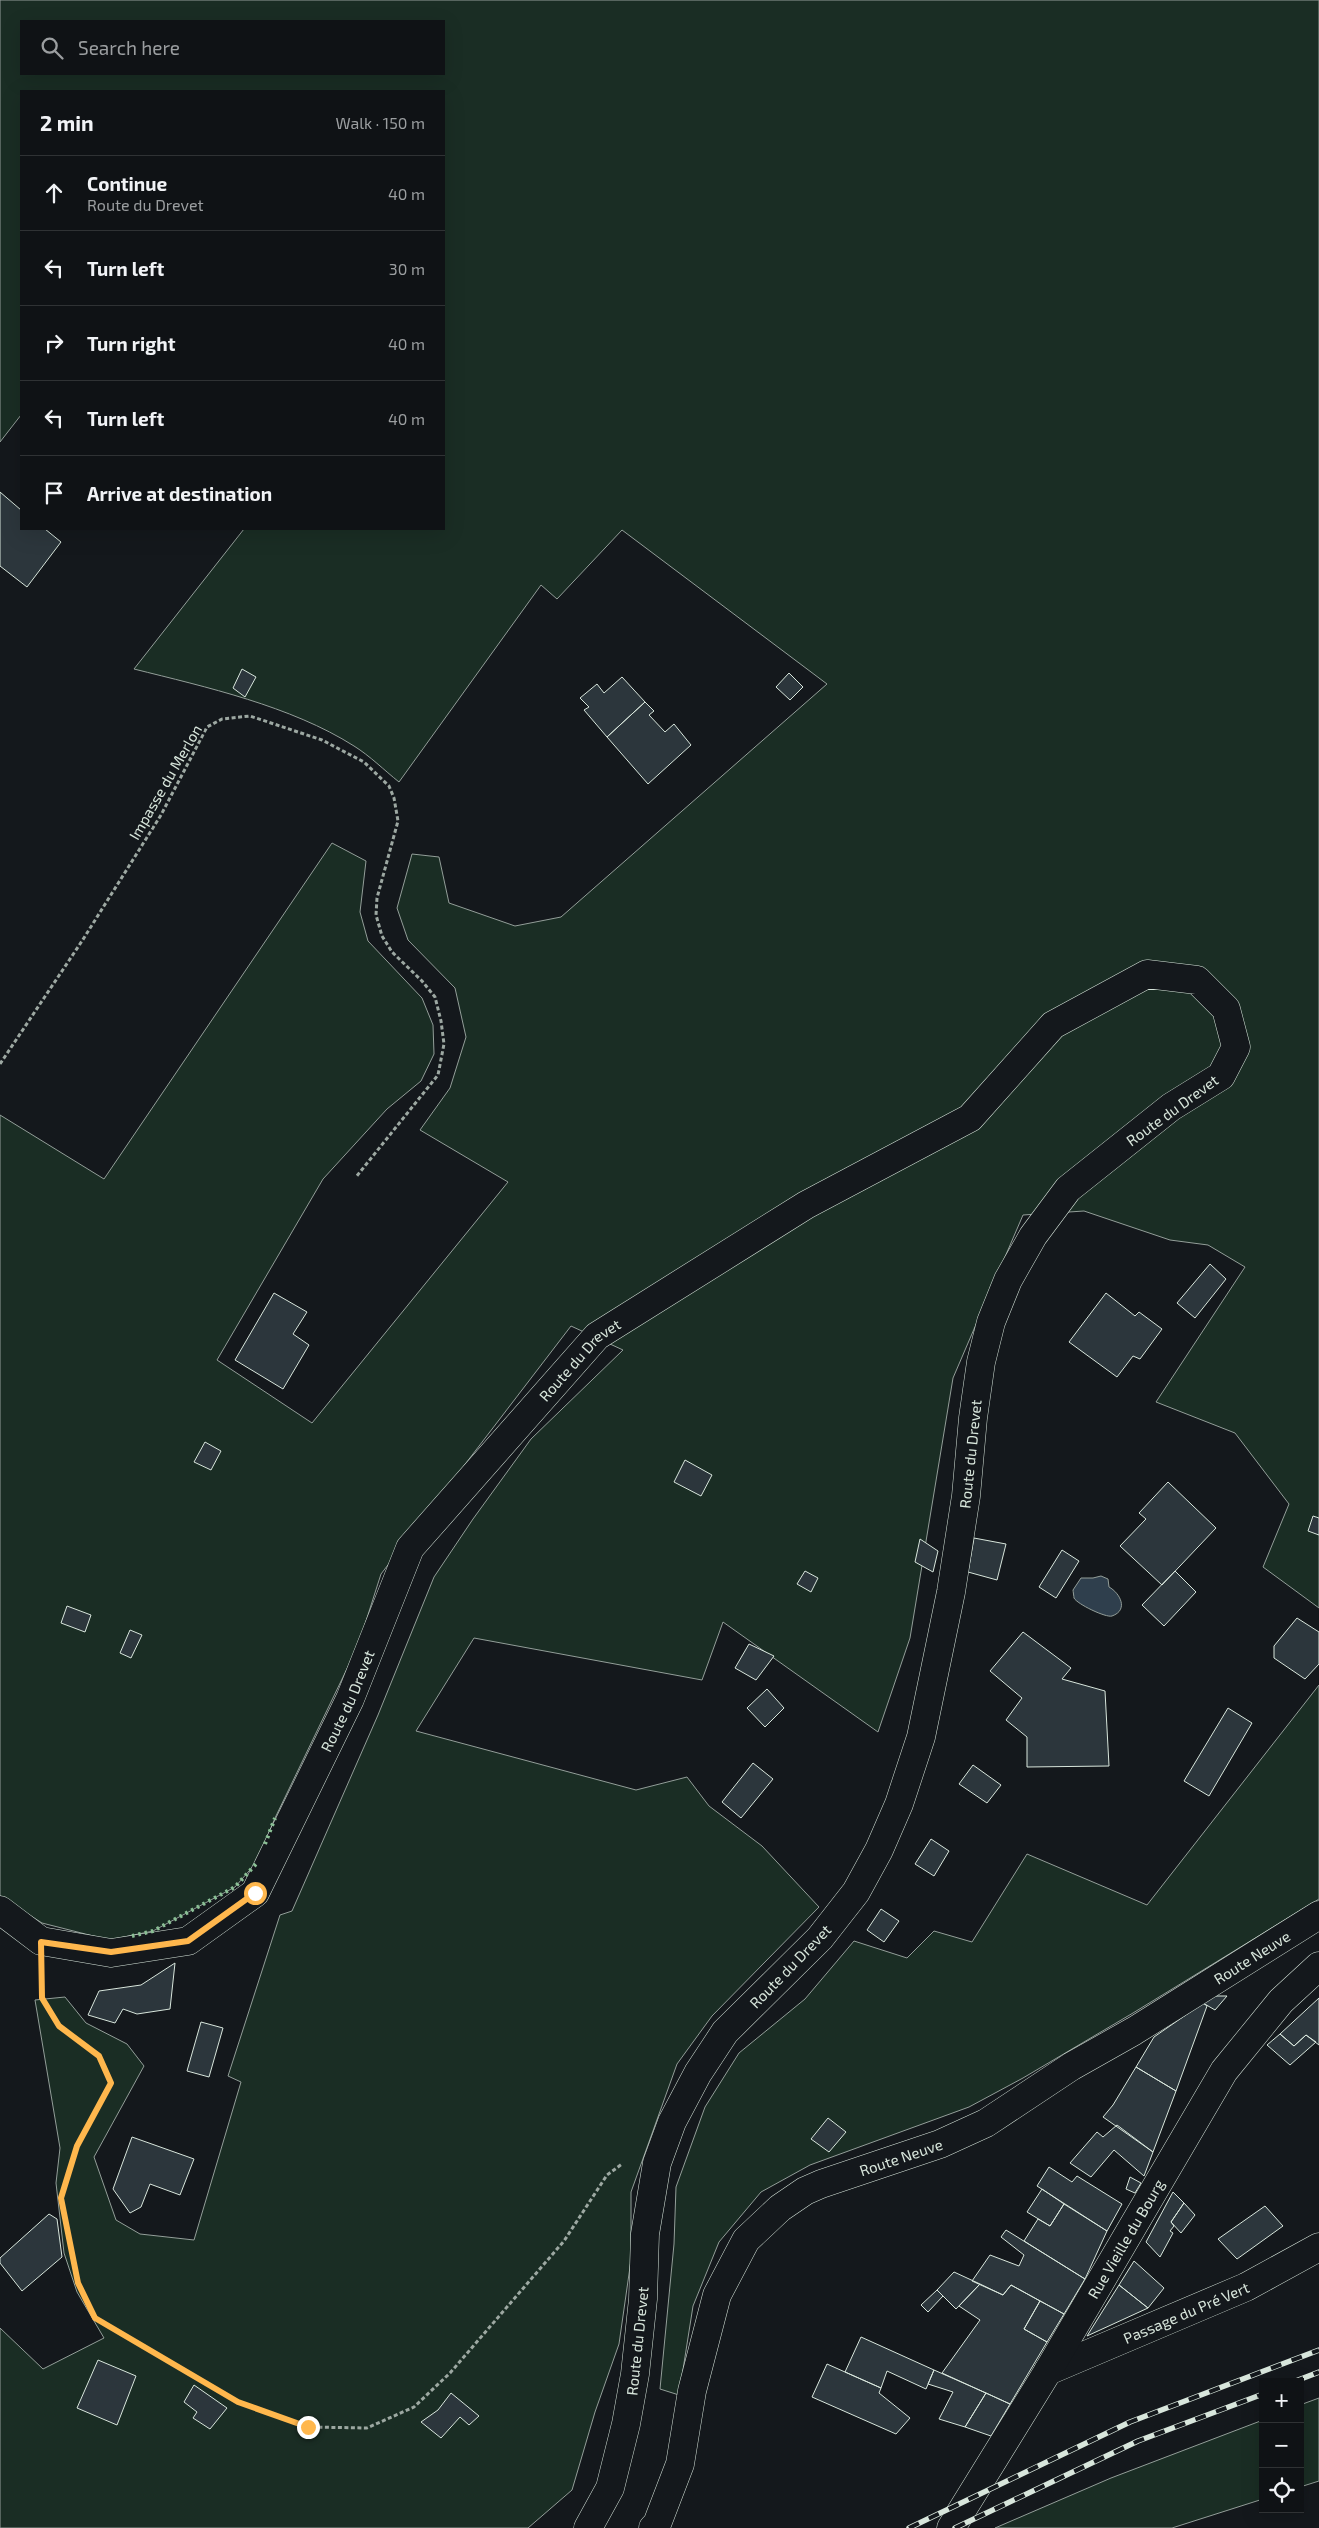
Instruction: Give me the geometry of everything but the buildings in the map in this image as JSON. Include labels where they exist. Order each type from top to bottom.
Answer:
[{"type":"street","name":"Route du Drevet","points":[[0,1910],[41,1942],[111,1952],[188,1941],[255,1893],[350,1699],[410,1548],[597,1336],[806,1205],[970,1118],[1053,1025],[1147,974],[1197,980],[1226,1009],[1236,1047],[1221,1076],[1171,1107],[1068,1190],[1034,1236],[1012,1272],[991,1322],[981,1362],[973,1418],[966,1496],[951,1592],[921,1737],[899,1804],[879,1850],[856,1892],[820,1938],[725,2032],[698,2073],[672,2122],[657,2163],[645,2234],[642,2308],[635,2374],[627,2416],[610,2488],[588,2528]]},
{"type":"street","name":"Route Neuve","points":[[653,2528],[657,2524],[680,2464],[692,2391],[716,2295],[746,2240],[767,2220],[805,2191],[940,2144],[986,2123],[1072,2066],[1134,2032],[1319,1915]]},
{"type":"street","name":"Rue Vieille du Bourg","points":[[951,2528],[1048,2371],[1224,2071],[1281,2001],[1319,1966]]},
{"type":"street","name":"Passage du Pré Vert","points":[[1048,2371],[1246,2287],[1319,2247]]},
{"type":"path","name":"Impasse du Merlon","points":[[0,1064],[82,941],[161,815],[207,727],[222,719],[250,716],[322,740],[364,762],[389,786],[394,798],[398,821],[377,898],[376,915],[382,936],[392,952],[422,981],[435,997],[444,1044],[438,1075],[356,1178]]},
{"type":"path","points":[[41,1942],[42,1998],[59,2026],[99,2056],[111,2083],[77,2146],[61,2198],[78,2283],[95,2318],[238,2402],[264,2412],[308,2427],[367,2428],[414,2407],[450,2374],[564,2242],[607,2175],[636,2153],[657,2163]]},
{"type":"green space","points":[[0,0],[1319,0],[1319,1608],[1263,1567],[1289,1504],[1235,1433],[1156,1402],[1245,1267],[1208,1245],[1170,1240],[1084,1211],[1023,1215],[953,1378],[910,1638],[878,1732],[723,1622],[702,1680],[474,1638],[416,1731],[636,1790],[687,1777],[709,1806],[762,1846],[819,1907],[712,2016],[677,2064],[631,2192],[631,2260],[619,2344],[595,2412],[572,2490],[528,2528],[0,2528],[0,2328],[43,2369],[104,2338],[77,2292],[64,2253],[56,2183],[60,2148],[35,2000],[65,1997],[86,2023],[127,2044],[144,2066],[94,2157],[116,2220],[140,2234],[194,2240],[241,2082],[228,2076],[280,1915],[292,1911],[378,1715],[434,1577],[531,1439],[623,1350],[571,1326],[381,1574],[358,1646],[275,1818],[256,1863],[235,1887],[153,1931],[109,1940],[42,1923],[0,1896],[0,1115],[104,1179],[332,843],[366,861],[360,912],[368,941],[422,998],[433,1025],[434,1054],[421,1081],[387,1109],[323,1179],[217,1360],[312,1423],[508,1182],[420,1130],[450,1088],[466,1037],[455,988],[408,940],[397,908],[412,854],[439,857],[449,903],[515,926],[561,917],[827,684],[622,530],[557,599],[541,585],[399,782],[354,746],[303,720],[247,699],[134,669],[243,530],[445,530],[445,90],[20,90],[20,416],[0,442]]},
{"type":"green space","points":[[1319,1685],[1319,1899],[1133,2013],[1023,2078],[969,2107],[810,2165],[761,2192],[719,2242],[693,2306],[679,2395],[660,2389],[674,2244],[676,2187],[705,2107],[739,2053],[805,1999],[854,1941],[907,1958],[934,1931],[972,1942],[1027,1854],[1147,1905]]},
{"type":"green space","points":[[1319,2398],[1319,2481],[1304,2486],[1304,2423],[1304,2404]]},
{"type":"green space","points":[[1259,2422],[1259,2500],[1172,2528],[995,2528],[1111,2478]]},
{"type":"water","points":[[1101,1576],[1108,1579],[1109,1587],[1121,1601],[1120,1610],[1112,1616],[1092,1610],[1080,1604],[1074,1598],[1073,1590],[1081,1578]]},
{"type":"railway","points":[[909,2528],[1130,2422],[1319,2350]]},
{"type":"railway","points":[[1303,2378],[1319,2372]]},
{"type":"railway","points":[[955,2528],[1138,2441],[1259,2396]]},
{"type":"hedge","points":[[265,1844],[275,1818]]},
{"type":"hedge","points":[[132,1936],[153,1931],[235,1887],[256,1864]]},
{"type":"route","points":[[255,1893],[188,1941],[111,1952],[41,1942],[42,1998],[59,2026],[99,2056],[111,2083],[77,2146],[61,2198],[78,2283],[95,2318],[238,2402],[308,2427]]}]
